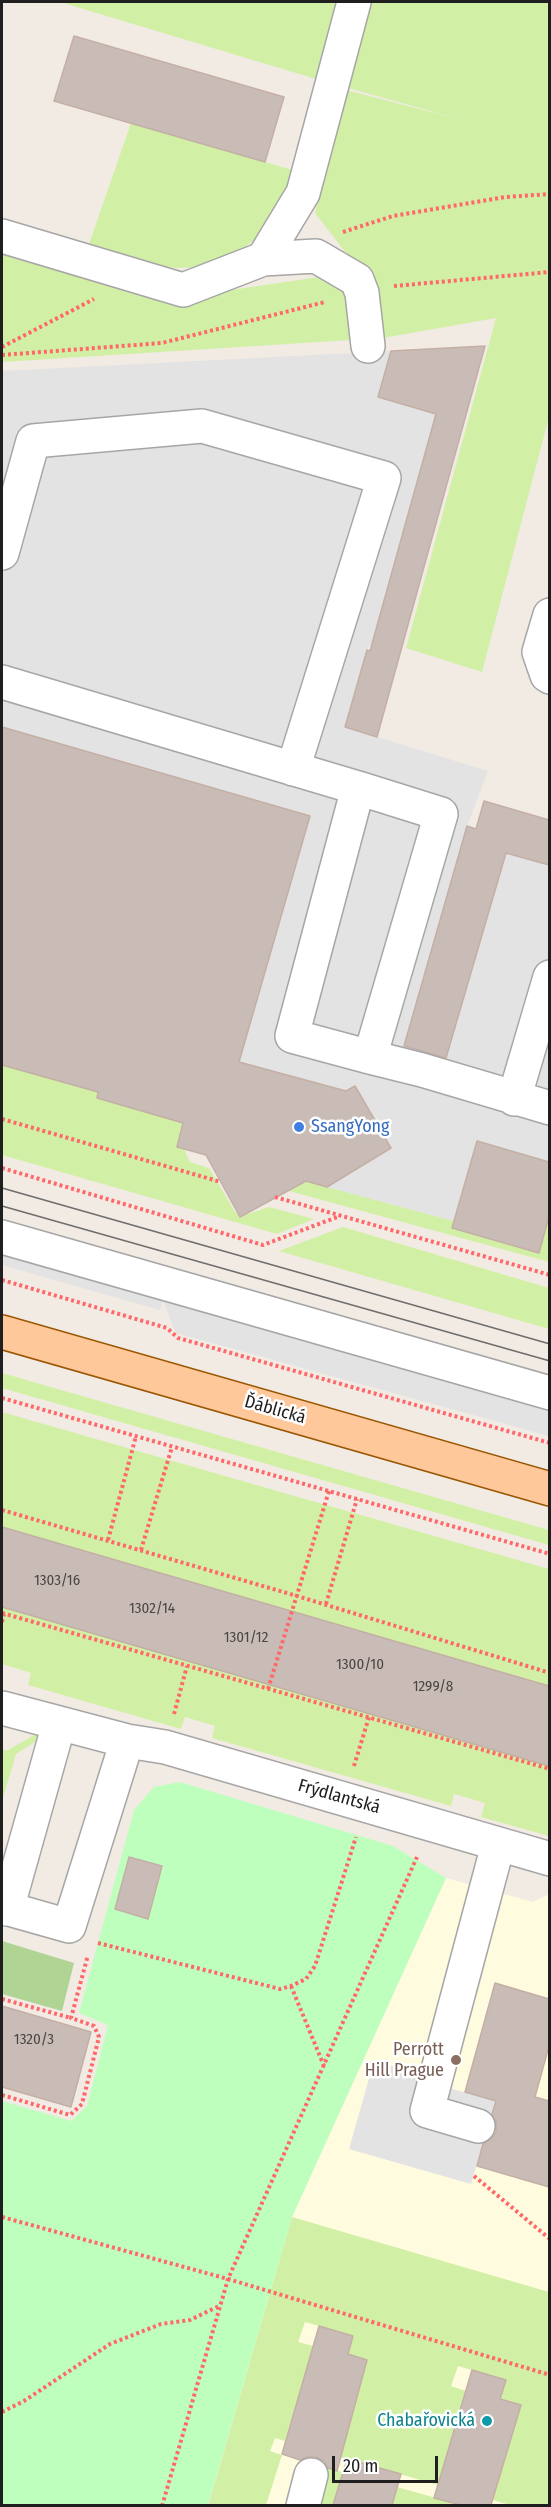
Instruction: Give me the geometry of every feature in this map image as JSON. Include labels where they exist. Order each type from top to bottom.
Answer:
[{"type":"main road","name":"Ďáblická","points":[[2,1332],[549,1489]]},
{"type":"street","points":[[263,259],[303,193],[354,2]]},
{"type":"street","points":[[2,236],[183,290],[263,259],[316,256],[357,280],[362,293],[368,346]]},
{"type":"street","points":[[2,553],[33,441],[202,426],[384,478],[292,769]]},
{"type":"street","points":[[549,615],[539,652],[549,677]]},
{"type":"street","points":[[2,682],[441,814],[370,1057]]},
{"type":"street","points":[[358,788],[292,1036],[549,1108]]},
{"type":"street","points":[[514,1099],[549,977]]},
{"type":"street","points":[[2,1238],[549,1393]]},
{"type":"street","name":"Frýdlantská","points":[[2,1708],[127,1741],[165,1747],[430,1822],[549,1859]]},
{"type":"street","points":[[58,1724],[4,1908],[69,1926],[127,1741]]},
{"type":"street","points":[[478,2126],[427,2111],[498,1845]]},
{"type":"path","points":[[339,234],[393,216],[506,196],[549,194]]},
{"type":"path","points":[[2,355],[162,343],[386,287],[549,272]]},
{"type":"path","points":[[2,348],[137,276]]},
{"type":"path","points":[[2,1119],[221,1182]]},
{"type":"path","points":[[2,1168],[263,1245],[340,1216]]},
{"type":"path","points":[[275,1197],[549,1275]]},
{"type":"path","points":[[2,1280],[167,1328],[178,1338],[549,1443]]},
{"type":"path","points":[[2,1398],[549,1554]]},
{"type":"path","points":[[108,1540],[136,1436]]},
{"type":"path","points":[[141,1550],[172,1447]]},
{"type":"path","points":[[268,1689],[329,1491]]},
{"type":"path","points":[[326,1605],[357,1499]]},
{"type":"path","points":[[2,1510],[297,1596],[549,1673]]},
{"type":"path","points":[[2,1622],[3,1614],[99,1638],[187,1666],[549,1769]]},
{"type":"path","points":[[172,1721],[187,1666]]},
{"type":"path","points":[[345,1798],[369,1718]]},
{"type":"path","points":[[162,2505],[228,2279],[421,1850],[430,1822]]},
{"type":"path","points":[[91,1941],[280,1989],[291,1986],[306,1979],[315,1966],[358,1829]]},
{"type":"path","points":[[71,2018],[88,1952]]},
{"type":"path","points":[[291,1986],[324,2066]]},
{"type":"path","points":[[2,1999],[94,2026],[99,2037],[82,2104],[70,2115],[2,2095]]},
{"type":"path","points":[[474,2176],[549,2239]]},
{"type":"path","points":[[2,2217],[228,2279],[549,2375]]},
{"type":"path","points":[[2,2412],[24,2401],[110,2344],[162,2324],[190,2320],[219,2305]]},
{"type":"shaded area","points":[[391,351],[379,397],[436,414],[373,640],[367,650],[345,727],[488,771],[467,826],[396,1078],[437,1090],[510,839],[535,861],[550,865],[549,1162],[477,1141],[454,1221],[327,1187],[355,1086],[346,1091],[239,1062],[310,816],[2,727],[2,371]]},
{"type":"shaded area","points":[[2,1253],[549,1408],[549,1436],[176,1333],[163,1301],[160,1310],[2,1265]]},
{"type":"shaded area","points":[[446,1878],[533,1902],[549,1894],[549,2505],[208,2506],[292,2217]]},
{"type":"shaded area","points":[[374,2061],[424,2075],[434,2084],[496,2101],[471,2184],[349,2149]]},
{"type":"green space","points":[[60,2],[298,3],[340,2],[319,80]]},
{"type":"green space","points":[[367,2],[549,2],[549,417],[482,672],[406,648],[496,318],[383,338],[2,362],[2,252],[177,298],[360,271],[315,213],[342,89],[459,119],[341,86]]},
{"type":"green space","points":[[131,123],[296,171],[263,233],[245,247],[225,258],[202,267],[175,268],[125,258],[88,247]]},
{"type":"green space","points":[[2,1065],[98,1092],[97,1098],[184,1117],[177,1147],[184,1149],[190,1162],[209,1168],[235,1212],[242,1216],[269,1207],[314,1219],[277,1234],[2,1155]]},
{"type":"green space","points":[[306,1181],[454,1221],[452,1228],[539,1253],[549,1216],[549,1262],[289,1191]]},
{"type":"green space","points":[[343,1227],[549,1288],[549,1329],[279,1251]]},
{"type":"green space","points":[[2,1373],[549,1530],[549,1545],[2,1388]]},
{"type":"green space","points":[[2,1412],[549,1569],[549,1686],[2,1527]]},
{"type":"green space","points":[[2,1607],[549,1766],[549,1836],[481,1817],[485,1803],[454,1794],[451,1806],[212,1738],[215,1726],[185,1717],[181,1729],[28,1685],[31,1673],[2,1664]]},
{"type":"green space","points":[[38,1733],[41,1738],[16,1754],[2,1801],[2,1749],[6,1751]]},
{"type":"green space","points":[[180,1782],[393,1846],[446,1878],[292,2217],[208,2505],[2,2505],[2,2101],[71,2121],[87,2106],[108,2025],[79,2013],[134,1810],[154,1787]],"holes":[[[129,1857],[162,1866],[148,1918],[115,1909]]]},
{"type":"green space","points":[[2,1941],[74,1963],[62,2011],[2,1994]]},
{"type":"green space","points":[[292,2217],[549,2292],[549,2505],[510,2505],[493,2500],[521,2405],[500,2399],[506,2380],[458,2366],[451,2386],[466,2391],[438,2485],[340,2457],[367,2360],[348,2354],[353,2336],[305,2322],[298,2342],[313,2346],[285,2441],[275,2438],[270,2451],[282,2455],[266,2505],[208,2506]]},
{"type":"green space","points":[[327,2468],[343,2472],[333,2505],[316,2506]]},
{"type":"green space","points":[[397,2487],[461,2505],[392,2506]]},
{"type":"building","points":[[74,36],[284,97],[265,162],[54,101]]},
{"type":"building","points":[[485,346],[377,737],[345,727],[367,650],[370,651],[436,414],[378,397],[391,351]]},
{"type":"building","points":[[2,727],[310,816],[239,1062],[346,1091],[355,1086],[391,1148],[327,1187],[306,1181],[240,1217],[206,1155],[177,1147],[183,1123],[97,1098],[98,1092],[2,1065]]},
{"type":"building","points":[[484,801],[549,820],[549,865],[506,853],[446,1058],[404,1046],[467,826],[476,829]]},
{"type":"building","points":[[477,1141],[549,1162],[549,1216],[539,1253],[452,1228]]},
{"type":"building","points":[[2,1527],[549,1686],[549,1766],[2,1607]]},
{"type":"building","points":[[129,1857],[162,1866],[148,1919],[115,1909]]},
{"type":"building","points":[[495,1983],[549,1999],[549,2046],[535,2097],[549,2101],[549,2187],[477,2166],[483,2144],[496,2132],[496,2122],[492,2114],[496,2101],[465,2092]]},
{"type":"building","points":[[2,2006],[91,2032],[71,2107],[2,2087]]},
{"type":"building","points":[[319,2326],[353,2336],[348,2354],[367,2360],[337,2471],[328,2468],[324,2461],[316,2457],[300,2460],[282,2454]]},
{"type":"building","points":[[472,2370],[506,2380],[500,2399],[521,2405],[491,2505],[461,2505],[434,2498]]},
{"type":"building","points":[[347,2459],[401,2474],[392,2505],[333,2505]]},
{"type":"tram line","points":[[2,1188],[550,1344]]},
{"type":"tram line","points":[[2,1206],[550,1361]]},
{"type":"place","name":"SsangYong","points":[[299,1127]]},
{"type":"place","name":"Perrott Hill Prague","points":[[456,2060]]},
{"type":"place","name":"Chabařovická","points":[[487,2421]]}]
